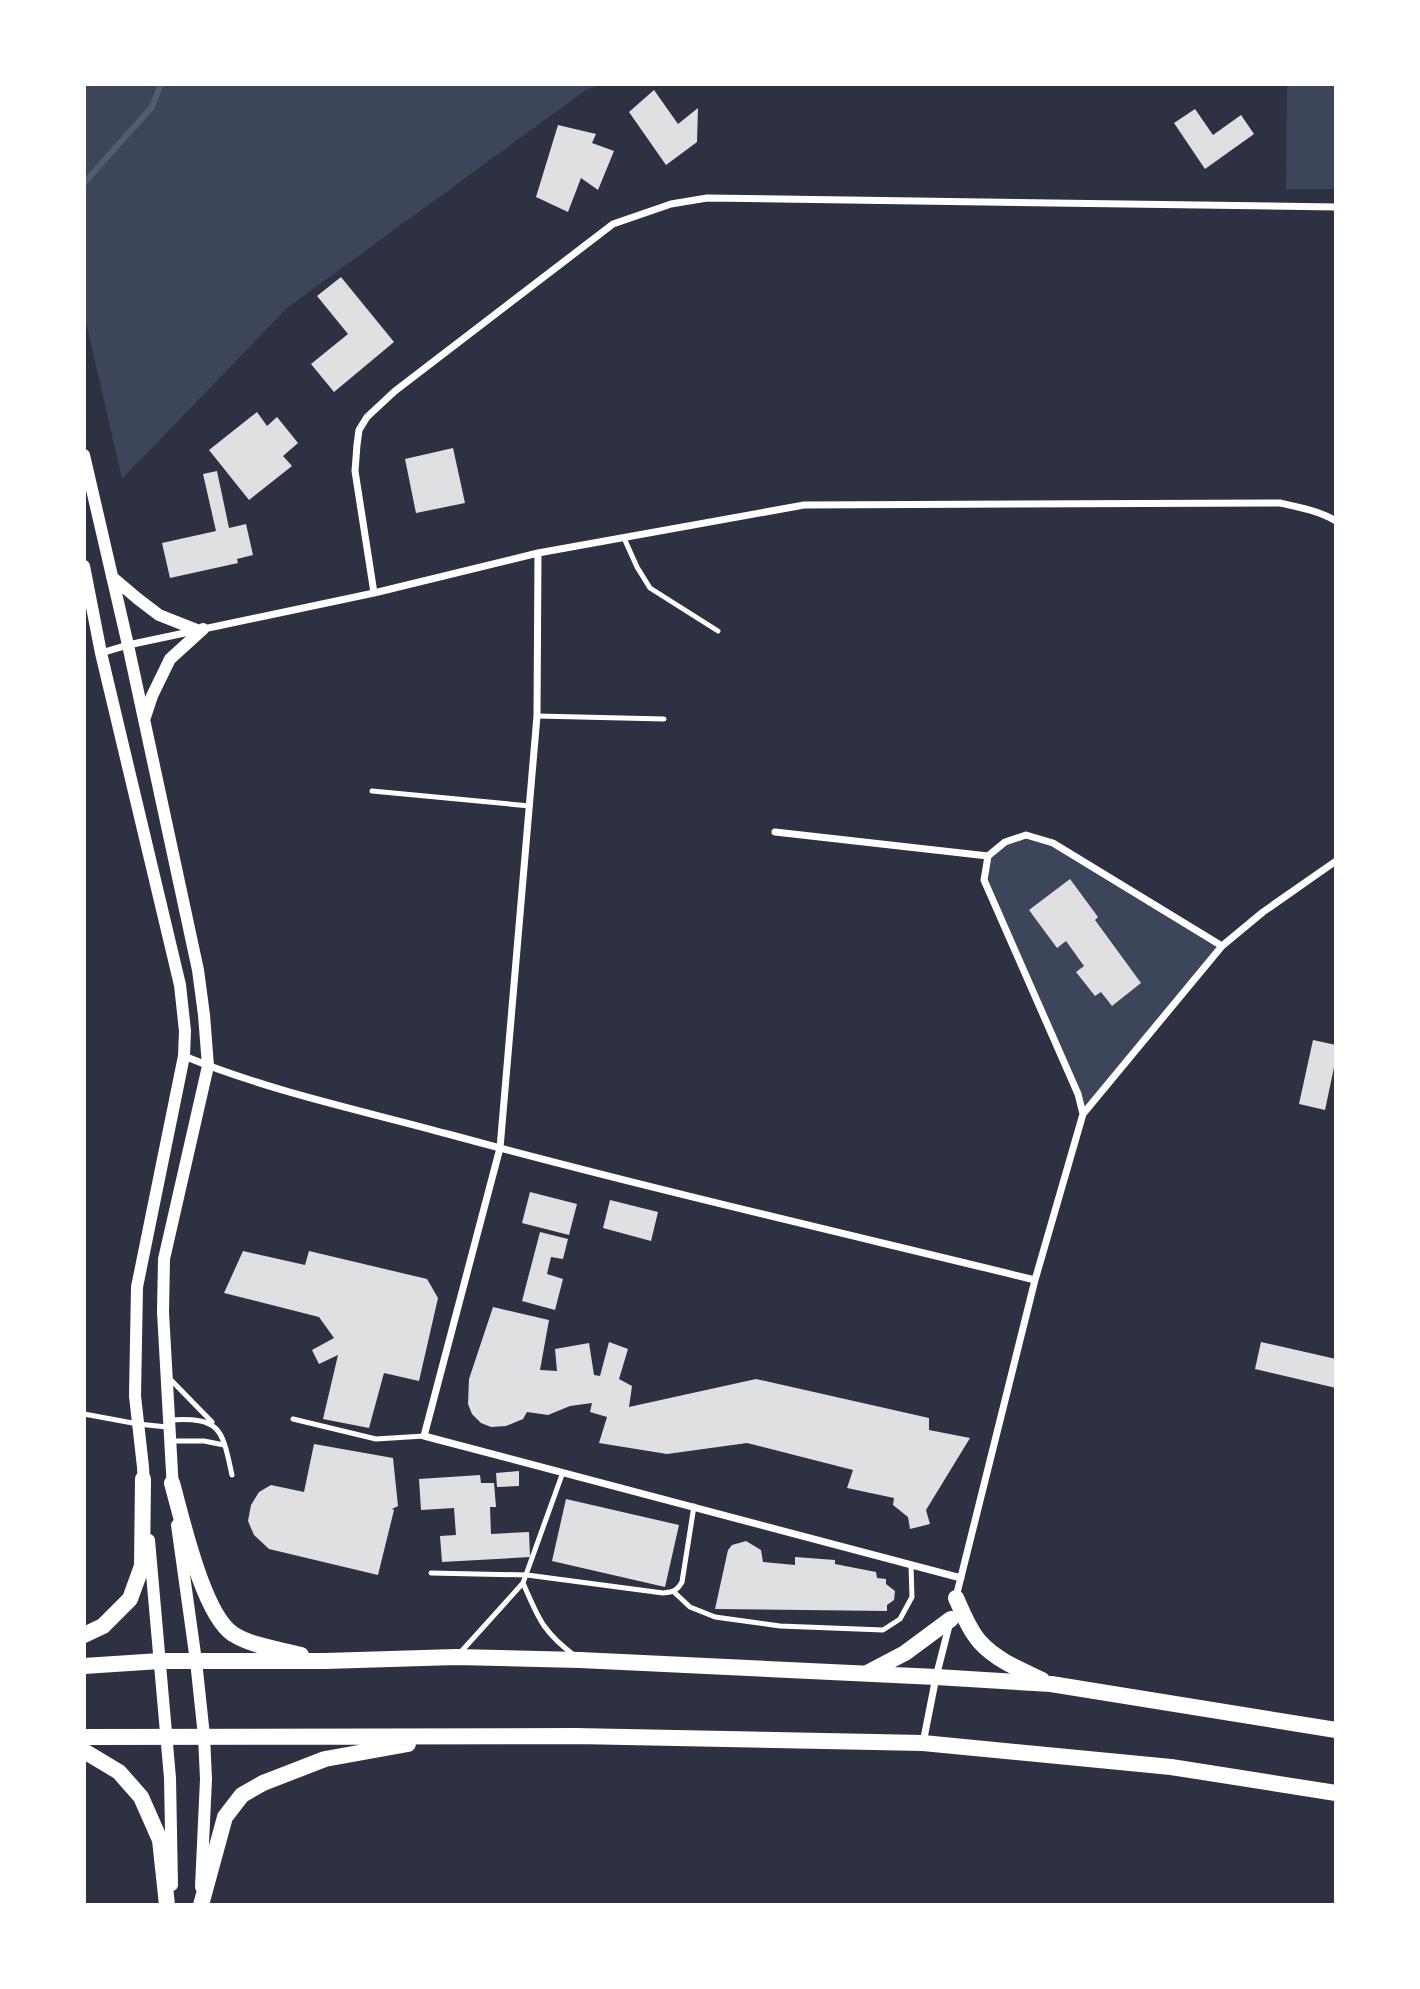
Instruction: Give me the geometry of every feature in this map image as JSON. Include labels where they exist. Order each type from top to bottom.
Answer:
[{"type":"main road","points":[[84,1635],[103,1626],[130,1599],[142,1566],[143,1479]]},
{"type":"main road","points":[[172,1483],[203,1586],[219,1619],[231,1633],[249,1642],[325,1661]]},
{"type":"main road","points":[[956,1598],[968,1624],[981,1643],[1008,1664],[1051,1684]]},
{"type":"main road","points":[[864,1674],[905,1653],[951,1619]]},
{"type":"main road","points":[[84,1666],[160,1661],[325,1661],[456,1657],[580,1660],[936,1677],[1051,1684],[1336,1730]]},
{"type":"main road","points":[[84,1737],[575,1736],[923,1743],[1171,1767],[1336,1793]]},
{"type":"main road","points":[[200,1905],[225,1817],[242,1795],[263,1783],[326,1759],[448,1737]]},
{"type":"main road","points":[[84,1751],[119,1772],[141,1797],[160,1840],[169,1905]]},
{"type":"street","points":[[374,593],[355,471],[359,430],[367,417],[395,391],[613,224],[671,204],[707,198],[1336,207]]},
{"type":"street","points":[[84,455],[145,720],[198,970],[204,1015],[208,1066],[164,1258],[163,1312],[172,1483],[204,1736],[206,1779],[200,1905]]},
{"type":"street","points":[[101,653],[374,593],[538,553],[804,505],[1280,503],[1326,515],[1336,521]]},
{"type":"street","points":[[538,553],[537,716],[500,1148],[424,1436],[961,1578]]},
{"type":"street","points":[[84,566],[101,653],[180,985],[185,1031],[184,1056],[137,1287],[135,1384],[170,1778],[169,1905]]},
{"type":"street","points":[[112,576],[159,615],[200,630]]},
{"type":"street","points":[[145,720],[152,696],[170,659],[200,630]]},
{"type":"street","points":[[775,832],[988,856]]},
{"type":"street","points":[[1083,1114],[1077,1094],[984,880],[988,856],[1005,842],[1026,835],[1053,843],[1222,946]]},
{"type":"street","points":[[923,1743],[936,1677],[1035,1280],[1083,1114],[1222,946],[1263,912],[1336,861]]},
{"type":"street","points":[[184,1056],[291,1092],[500,1148],[1035,1280]]},
{"type":"lane","points":[[624,538],[650,588],[718,631]]},
{"type":"lane","points":[[537,716],[664,719]]},
{"type":"lane","points":[[372,791],[530,806]]},
{"type":"lane","points":[[165,1374],[215,1427],[224,1445],[232,1475]]},
{"type":"lane","points":[[84,1414],[138,1424],[202,1420],[215,1427]]},
{"type":"lane","points":[[293,1419],[376,1439],[424,1436]]},
{"type":"lane","points":[[169,1441],[190,1440],[224,1445]]},
{"type":"lane","points":[[456,1657],[523,1583],[563,1472]]},
{"type":"lane","points":[[431,1573],[527,1575],[663,1593],[674,1592],[682,1581],[694,1506]]},
{"type":"lane","points":[[674,1592],[690,1607],[715,1617],[780,1626],[883,1630],[900,1619],[912,1597],[911,1566]]},
{"type":"lane","points":[[523,1583],[538,1618],[548,1633],[580,1660]]},
{"type":"shaded area","points":[[84,84],[602,84],[586,90],[287,308],[122,479],[84,314]]},
{"type":"shaded area","points":[[1287,84],[1336,84],[1336,189],[1286,189]]},
{"type":"shaded area","points":[[1026,835],[1053,843],[1222,946],[1083,1114],[984,880],[996,850],[1007,842]]},
{"type":"building","points":[[654,90],[678,124],[698,108],[697,142],[666,165],[629,112]]},
{"type":"building","points":[[1195,109],[1213,135],[1241,115],[1254,134],[1205,169],[1174,123]]},
{"type":"building","points":[[558,125],[596,134],[592,143],[614,151],[598,190],[581,178],[568,212],[536,197]]},
{"type":"building","points":[[341,277],[394,342],[334,392],[311,364],[348,334],[317,296]]},
{"type":"building","points":[[257,412],[267,426],[277,417],[298,443],[283,456],[292,466],[249,500],[209,450]]},
{"type":"building","points":[[453,448],[465,503],[416,513],[405,459]]},
{"type":"building","points":[[217,471],[229,528],[246,524],[253,555],[237,559],[238,563],[170,578],[162,543],[216,531],[203,474]]},
{"type":"building","points":[[1070,879],[1098,917],[1095,920],[1141,983],[1112,1006],[1101,992],[1095,996],[1076,972],[1084,966],[1066,941],[1057,948],[1029,910]]},
{"type":"building","points":[[1313,1040],[1336,1045],[1336,1058],[1325,1110],[1299,1104]]},
{"type":"building","points":[[530,1192],[577,1204],[569,1235],[522,1223]]},
{"type":"building","points":[[610,1200],[658,1212],[651,1241],[603,1228]]},
{"type":"building","points":[[540,1232],[568,1239],[563,1259],[551,1257],[547,1274],[563,1279],[555,1310],[522,1301]]},
{"type":"building","points":[[243,1251],[305,1265],[309,1251],[427,1279],[438,1298],[419,1381],[384,1373],[369,1428],[323,1419],[338,1355],[319,1364],[312,1350],[334,1338],[319,1317],[224,1293]]},
{"type":"building","points":[[493,1307],[549,1320],[540,1370],[557,1371],[555,1349],[589,1343],[594,1375],[600,1376],[609,1342],[628,1349],[619,1379],[632,1386],[629,1407],[756,1379],[929,1418],[929,1430],[970,1438],[926,1510],[930,1524],[910,1529],[908,1517],[893,1505],[894,1498],[847,1488],[853,1470],[747,1443],[667,1454],[599,1443],[607,1417],[590,1412],[592,1403],[570,1406],[548,1415],[527,1412],[523,1419],[506,1426],[491,1427],[481,1423],[472,1414],[468,1404],[469,1379]]},
{"type":"building","points":[[1261,1342],[1336,1359],[1336,1388],[1255,1369]]},
{"type":"building","points":[[314,1444],[393,1458],[398,1506],[392,1509],[394,1510],[378,1575],[269,1549],[254,1535],[248,1521],[251,1505],[259,1492],[271,1485],[304,1492]]},
{"type":"building","points":[[519,1471],[519,1486],[497,1487],[496,1473]]},
{"type":"building","points":[[480,1475],[481,1483],[494,1483],[496,1507],[490,1507],[491,1534],[529,1532],[530,1557],[442,1562],[440,1536],[456,1535],[454,1508],[421,1510],[419,1479]]},
{"type":"building","points":[[566,1499],[679,1525],[665,1587],[552,1561]]},
{"type":"building","points":[[746,1541],[761,1550],[763,1562],[795,1565],[795,1557],[835,1560],[835,1564],[876,1572],[877,1578],[886,1579],[886,1584],[895,1591],[894,1600],[887,1605],[887,1611],[715,1609],[728,1550],[732,1545]]},
{"type":"waterway","points":[[84,183],[152,107],[161,84]]}]
